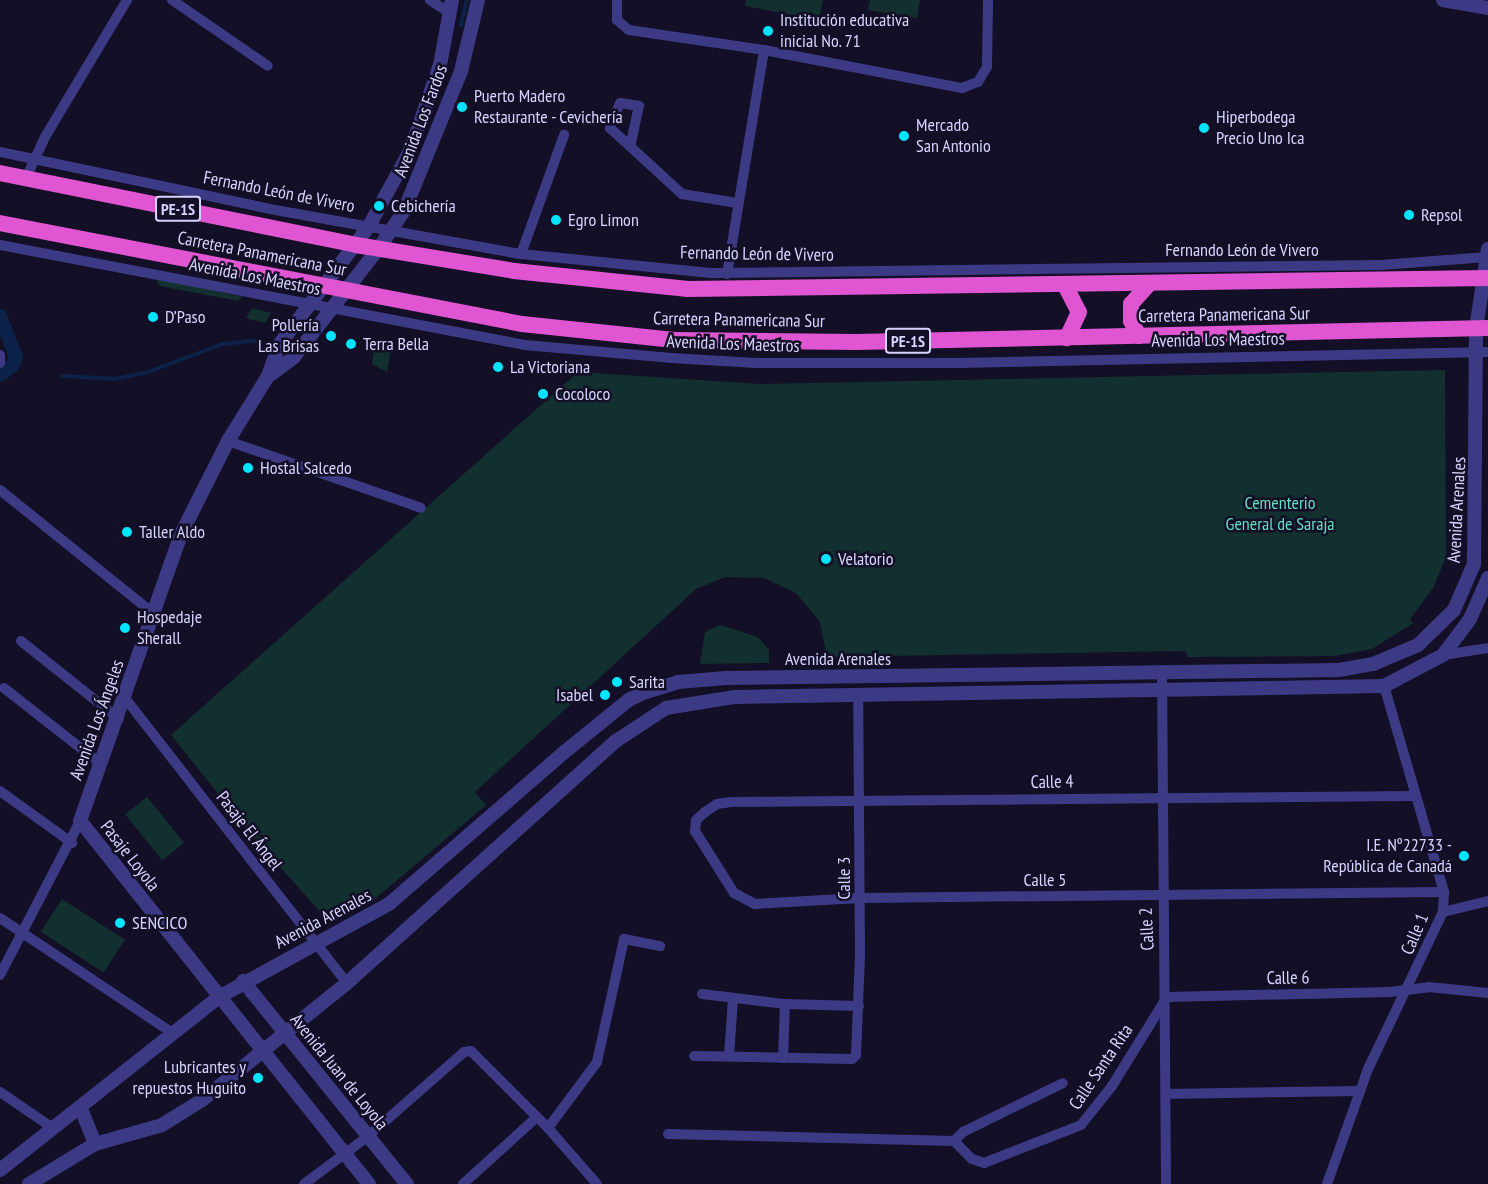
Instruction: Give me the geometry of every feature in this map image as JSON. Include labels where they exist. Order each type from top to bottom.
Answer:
[{"type":"highway","name":"Carretera Panamericana Sur","points":[[0,173],[379,249],[514,271],[688,289],[1066,287],[1485,278]]},
{"type":"highway","name":"Carretera Panamericana Sur","points":[[0,223],[522,324],[674,340],[1067,338],[1482,329]]},
{"type":"highway","points":[[1139,336],[1130,312],[1135,296],[1148,285]]},
{"type":"highway","points":[[1066,287],[1079,312],[1067,338]]},
{"type":"street","points":[[26,178],[127,0]]},
{"type":"street","points":[[172,0],[268,66]]},
{"type":"street","points":[[430,0],[451,7]]},
{"type":"street","name":"Avenida Los Fardos","points":[[379,249],[391,232],[429,157],[461,71],[478,0]]},
{"type":"street","points":[[617,0],[617,20],[629,30],[764,50],[962,88],[970,86],[987,67],[988,0]]},
{"type":"street","points":[[1443,0],[1488,8]]},
{"type":"street","name":"Avenida Los Fardos","points":[[356,245],[369,226],[411,149],[440,65],[451,7]]},
{"type":"street","points":[[728,274],[737,203],[764,50]]},
{"type":"street","points":[[521,254],[564,135]]},
{"type":"street","points":[[631,143],[682,194],[737,203]]},
{"type":"street","points":[[411,149],[429,157]]},
{"type":"street","name":"Fernando León de Vivero","points":[[0,152],[391,232],[521,254],[728,274],[1381,265],[1488,255]]},
{"type":"street","name":"Avenida Los Maestros","points":[[0,245],[525,345],[756,363],[1482,352]]},
{"type":"street","name":"Avenida Los Ángeles","points":[[0,975],[72,843],[119,719],[182,532],[228,441],[268,376],[279,345],[326,287],[356,245]]},
{"type":"street","name":"Avenida Los Ángeles","points":[[268,376],[294,357],[328,309],[379,249]]},
{"type":"street","name":"Avenida Arenales","points":[[0,1170],[81,1109],[219,997],[243,981],[317,945],[389,904],[616,710],[630,699],[666,685],[743,677],[1162,673],[1358,668],[1401,654],[1443,623],[1470,579],[1477,548],[1482,329],[1488,255]]},
{"type":"street","points":[[0,355],[0,363]]},
{"type":"street","points":[[228,441],[422,508]]},
{"type":"street","points":[[0,490],[153,613]]},
{"type":"street","name":"Avenida Arenales","points":[[29,1184],[95,1144],[162,1125],[202,1100],[264,1053],[348,983],[616,741],[653,714],[684,704],[735,697],[1384,686],[1443,655],[1470,619],[1488,578]]},
{"type":"street","points":[[21,641],[119,719]]},
{"type":"street","points":[[1443,655],[1488,648]]},
{"type":"street","name":"Calle 2","points":[[1162,673],[1162,896],[1167,998],[1166,1184]]},
{"type":"street","name":"Calle 1","points":[[1327,1184],[1360,1091],[1388,1023],[1409,988],[1443,912],[1444,892],[1413,796],[1384,686]]},
{"type":"street","points":[[4,688],[101,764]]},
{"type":"street","name":"Calle 3","points":[[783,1058],[852,1059],[858,1049],[860,898],[858,696]]},
{"type":"street","name":"Pasaje El Ángel","points":[[125,698],[348,983]]},
{"type":"street","points":[[0,791],[72,843]]},
{"type":"street","name":"Calle 4","points":[[696,820],[717,804],[731,802],[1413,796]]},
{"type":"street","name":"Calle 5","points":[[696,820],[699,842],[743,900],[755,904],[860,898],[1444,892]]},
{"type":"street","name":"Pasaje Loyola","points":[[80,821],[219,997]]},
{"type":"street","points":[[1443,912],[1488,901]]},
{"type":"street","points":[[0,918],[174,1034]]},
{"type":"street","points":[[548,1128],[597,1062],[624,939],[660,946]]},
{"type":"street","name":"Avenida Juan de Loyola","points":[[243,981],[407,1184]]},
{"type":"street","name":"Calle 6","points":[[1167,998],[1390,992],[1409,988],[1488,993]]},
{"type":"street","points":[[702,994],[785,1005],[859,1006]]},
{"type":"street","points":[[219,997],[369,1184]]},
{"type":"street","name":"Calle Santa Rita","points":[[1063,1083],[963,1132],[954,1141],[972,1159],[984,1162],[1081,1125],[1112,1086],[1167,998]]},
{"type":"street","points":[[729,1056],[733,999]]},
{"type":"street","points":[[694,1056],[783,1058],[785,1005]]},
{"type":"street","points":[[304,1184],[368,1137],[464,1052],[471,1051],[548,1128],[595,1183]]},
{"type":"street","points":[[1166,1094],[1360,1091]]},
{"type":"street","points":[[0,1092],[54,1129]]},
{"type":"street","points":[[81,1109],[95,1144]]},
{"type":"street","points":[[463,1184],[537,1117]]},
{"type":"street","points":[[668,1134],[954,1141]]},
{"type":"green space","points":[[746,0],[823,0],[819,20],[745,6]]},
{"type":"green space","points":[[870,0],[920,0],[917,18],[868,10]]},
{"type":"green space","points":[[156,279],[243,297],[238,301],[160,286]]},
{"type":"green space","points":[[252,308],[271,313],[265,323],[246,318]]},
{"type":"green space","points":[[375,339],[392,343],[387,372],[372,364]]},
{"type":"green space","name":"Cementerio General de Saraja","points":[[1445,370],[1446,557],[1433,588],[1410,619],[1413,623],[1372,649],[1335,656],[1187,657],[1186,651],[827,657],[820,622],[796,593],[764,578],[725,577],[696,589],[475,792],[486,805],[370,903],[330,923],[248,831],[171,735],[578,372],[761,384]]},
{"type":"green space","points":[[720,625],[758,637],[769,650],[769,663],[700,664],[705,632]]},
{"type":"green space","points":[[147,797],[184,843],[162,860],[125,815]]},
{"type":"green space","points":[[62,899],[125,940],[104,973],[41,932]]},
{"type":"waterway","points":[[461,25],[467,0]]},
{"type":"waterway","points":[[0,316],[16,357],[13,365],[0,375]]},
{"type":"waterway","points":[[63,376],[115,379],[148,372],[223,344],[259,340]]},
{"type":"place","name":"Institución educativa inicial No. 71","points":[[768,31]]},
{"type":"place","name":"Puerto Madero Restaurante - Cevichería","points":[[462,107]]},
{"type":"place","name":"Hiperbodega Precio Uno Ica","points":[[1204,128]]},
{"type":"place","name":"Mercado San Antonio","points":[[904,136]]},
{"type":"place","name":"Cebichería","points":[[379,206]]},
{"type":"place","name":"Repsol","points":[[1409,215]]},
{"type":"place","name":"Egro Limon","points":[[556,220]]},
{"type":"place","name":"D’Paso","points":[[153,317]]},
{"type":"place","name":"Pollería Las Brisas","points":[[331,336]]},
{"type":"place","name":"Terra Bella","points":[[351,344]]},
{"type":"place","name":"La Victoriana","points":[[498,367]]},
{"type":"place","name":"Cocoloco","points":[[543,394]]},
{"type":"place","name":"Hostal Salcedo","points":[[248,468]]},
{"type":"place","name":"Taller Aldo","points":[[127,532]]},
{"type":"place","name":"Velatorio","points":[[826,559]]},
{"type":"place","name":"Hospedaje Sherall","points":[[125,628]]},
{"type":"place","name":"Sarita","points":[[617,682]]},
{"type":"place","name":"Isabel","points":[[605,695]]},
{"type":"place","name":"I.E. Nº22733 - República de Canadá","points":[[1464,856]]},
{"type":"place","name":"SENCICO","points":[[120,923]]},
{"type":"place","name":"Lubricantes y repuestos Huguito","points":[[258,1078]]}]
